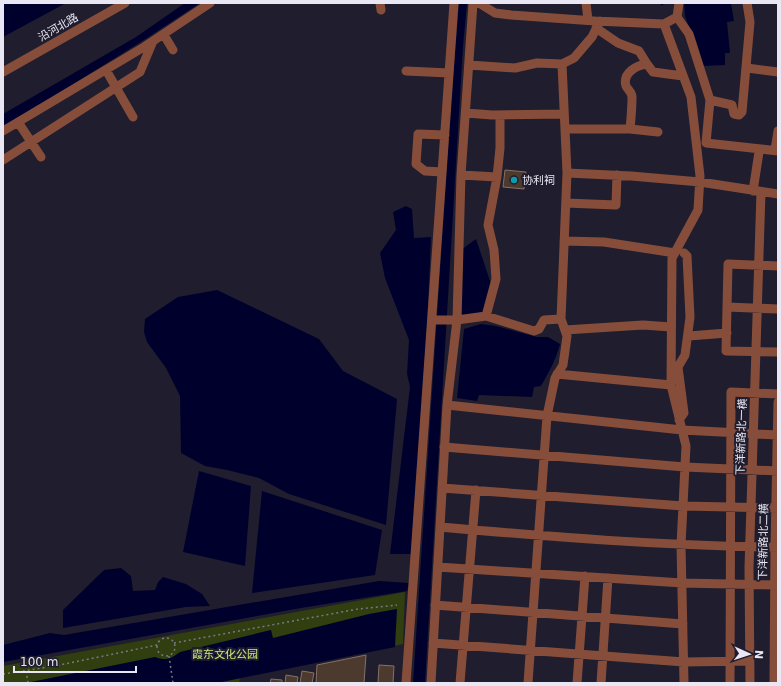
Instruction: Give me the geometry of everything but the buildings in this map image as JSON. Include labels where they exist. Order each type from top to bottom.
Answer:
[{"type":"street","name":"沿河北路","points":[[3,72],[125,3]]},
{"type":"street","points":[[3,131],[153,41],[210,3]]},
{"type":"street","points":[[406,683],[454,3]]},
{"type":"street","points":[[431,683],[447,405],[457,320],[461,175],[473,3]]},
{"type":"street","points":[[479,3],[495,13],[588,20],[598,24],[618,43],[639,52],[653,72],[683,76]]},
{"type":"street","points":[[586,3],[588,20]]},
{"type":"street","points":[[679,3],[677,18],[689,34],[710,100],[706,143],[777,151],[778,131]]},
{"type":"street","points":[[710,100],[732,105],[734,114],[739,115],[742,112],[750,22],[747,3]]},
{"type":"street","points":[[598,24],[664,24],[677,18]]},
{"type":"street","points":[[469,65],[515,68],[537,63],[562,64],[574,58],[592,37],[598,24]]},
{"type":"street","points":[[664,24],[691,98],[700,182],[698,210],[679,253],[672,258],[671,385],[686,446],[681,545],[684,683]]},
{"type":"street","points":[[164,34],[172,50]]},
{"type":"street","points":[[3,160],[140,72],[153,41]]},
{"type":"street","points":[[528,683],[547,416],[555,378],[563,365],[567,336],[561,319],[567,173],[562,64]]},
{"type":"street","points":[[630,129],[632,96],[626,86],[626,77],[631,70],[641,65],[648,64]]},
{"type":"street","points":[[747,68],[778,72]]},
{"type":"street","points":[[106,70],[133,116]]},
{"type":"street","points":[[406,71],[449,73]]},
{"type":"street","points":[[466,113],[500,115],[564,114]]},
{"type":"street","points":[[486,316],[496,279],[494,250],[488,225],[497,177],[500,148],[500,115]]},
{"type":"street","points":[[18,122],[41,157]]},
{"type":"street","points":[[565,129],[630,129],[658,132]]},
{"type":"street","points":[[442,172],[425,171],[416,164],[418,134],[445,135]]},
{"type":"street","name":"下洋新路北一横","points":[[750,683],[749,585],[759,265],[757,192],[759,152],[761,149]]},
{"type":"street","points":[[567,173],[617,175],[700,182],[757,192],[778,194]]},
{"type":"street","points":[[461,175],[497,177]]},
{"type":"street","points":[[566,203],[616,205],[617,175]]},
{"type":"street","points":[[564,241],[604,242],[679,253],[686,256],[690,317],[685,354],[678,367],[684,412],[679,420]]},
{"type":"street","points":[[778,266],[728,264],[726,351],[778,352]]},
{"type":"street","points":[[727,307],[778,308]]},
{"type":"street","points":[[432,320],[457,320],[486,316],[534,331],[539,329],[544,320],[561,319]]},
{"type":"street","points":[[565,330],[643,325],[671,327]]},
{"type":"street","points":[[690,336],[727,333]]},
{"type":"street","points":[[557,374],[671,385]]},
{"type":"street","points":[[730,683],[731,392],[778,394]]},
{"type":"street","name":"下洋新路北二横","points":[[774,683],[778,402]]},
{"type":"street","points":[[447,405],[682,430],[778,435]]},
{"type":"street","points":[[444,447],[685,467],[777,471]]},
{"type":"street","points":[[442,488],[683,506],[777,508]]},
{"type":"street","points":[[460,683],[476,490]]},
{"type":"street","points":[[440,527],[539,536],[681,545],[776,547]]},
{"type":"street","points":[[438,567],[682,583],[776,585]]},
{"type":"street","points":[[577,683],[585,576]]},
{"type":"street","points":[[601,683],[608,578]]},
{"type":"street","points":[[435,605],[683,624]]},
{"type":"street","points":[[433,642],[530,651],[684,662],[750,662]]},
{"type":"path","points":[[174,643],[358,609],[397,605]]},
{"type":"path","points":[[3,674],[56,666],[157,645],[164,638],[170,638],[174,643],[174,652],[169,656],[161,655],[157,645]]},
{"type":"path","points":[[169,656],[173,683]]},
{"type":"path","points":[[26,670],[28,683]]},
{"type":"green space","name":"霞东文化公园","points":[[405,592],[403,644],[240,678],[239,683],[3,683],[3,666]]},
{"type":"water","points":[[3,3],[66,3],[3,37]]},
{"type":"water","points":[[185,3],[200,3],[3,128],[3,114],[136,37]]},
{"type":"water","points":[[459,3],[467,3],[463,46],[425,683],[413,683],[450,117]]},
{"type":"water","points":[[684,3],[731,3],[734,21],[727,22],[730,53],[725,53],[725,65],[703,66],[685,16]]},
{"type":"water","points":[[406,206],[412,209],[414,238],[431,237],[426,351],[411,554],[390,554],[410,387],[407,374],[409,340],[385,278],[380,253],[396,230],[393,212]]},
{"type":"water","points":[[476,239],[491,284],[483,313],[463,317],[459,315],[461,250]]},
{"type":"water","points":[[217,290],[319,339],[343,371],[397,399],[386,525],[289,494],[259,478],[205,466],[181,453],[180,396],[166,368],[147,342],[144,332],[145,319],[178,297]]},
{"type":"water","points":[[481,324],[496,326],[537,337],[548,337],[560,344],[541,386],[534,387],[532,397],[479,395],[477,401],[457,398],[464,329]]},
{"type":"water","points":[[199,471],[251,486],[245,566],[183,552]]},
{"type":"water","points":[[262,491],[382,530],[375,575],[252,593]]},
{"type":"water","points":[[121,568],[131,576],[133,591],[155,590],[158,582],[163,577],[186,584],[202,594],[210,606],[186,607],[63,628],[63,610],[104,570]]},
{"type":"water","points":[[379,581],[409,583],[407,591],[301,608],[3,662],[3,645],[50,633],[64,635]]},
{"type":"water","points":[[397,609],[395,647],[217,683],[26,683],[155,657],[168,659],[180,652],[271,630],[273,638],[369,614]]},
{"type":"place","name":"协利祠","points":[[514,180]]}]
